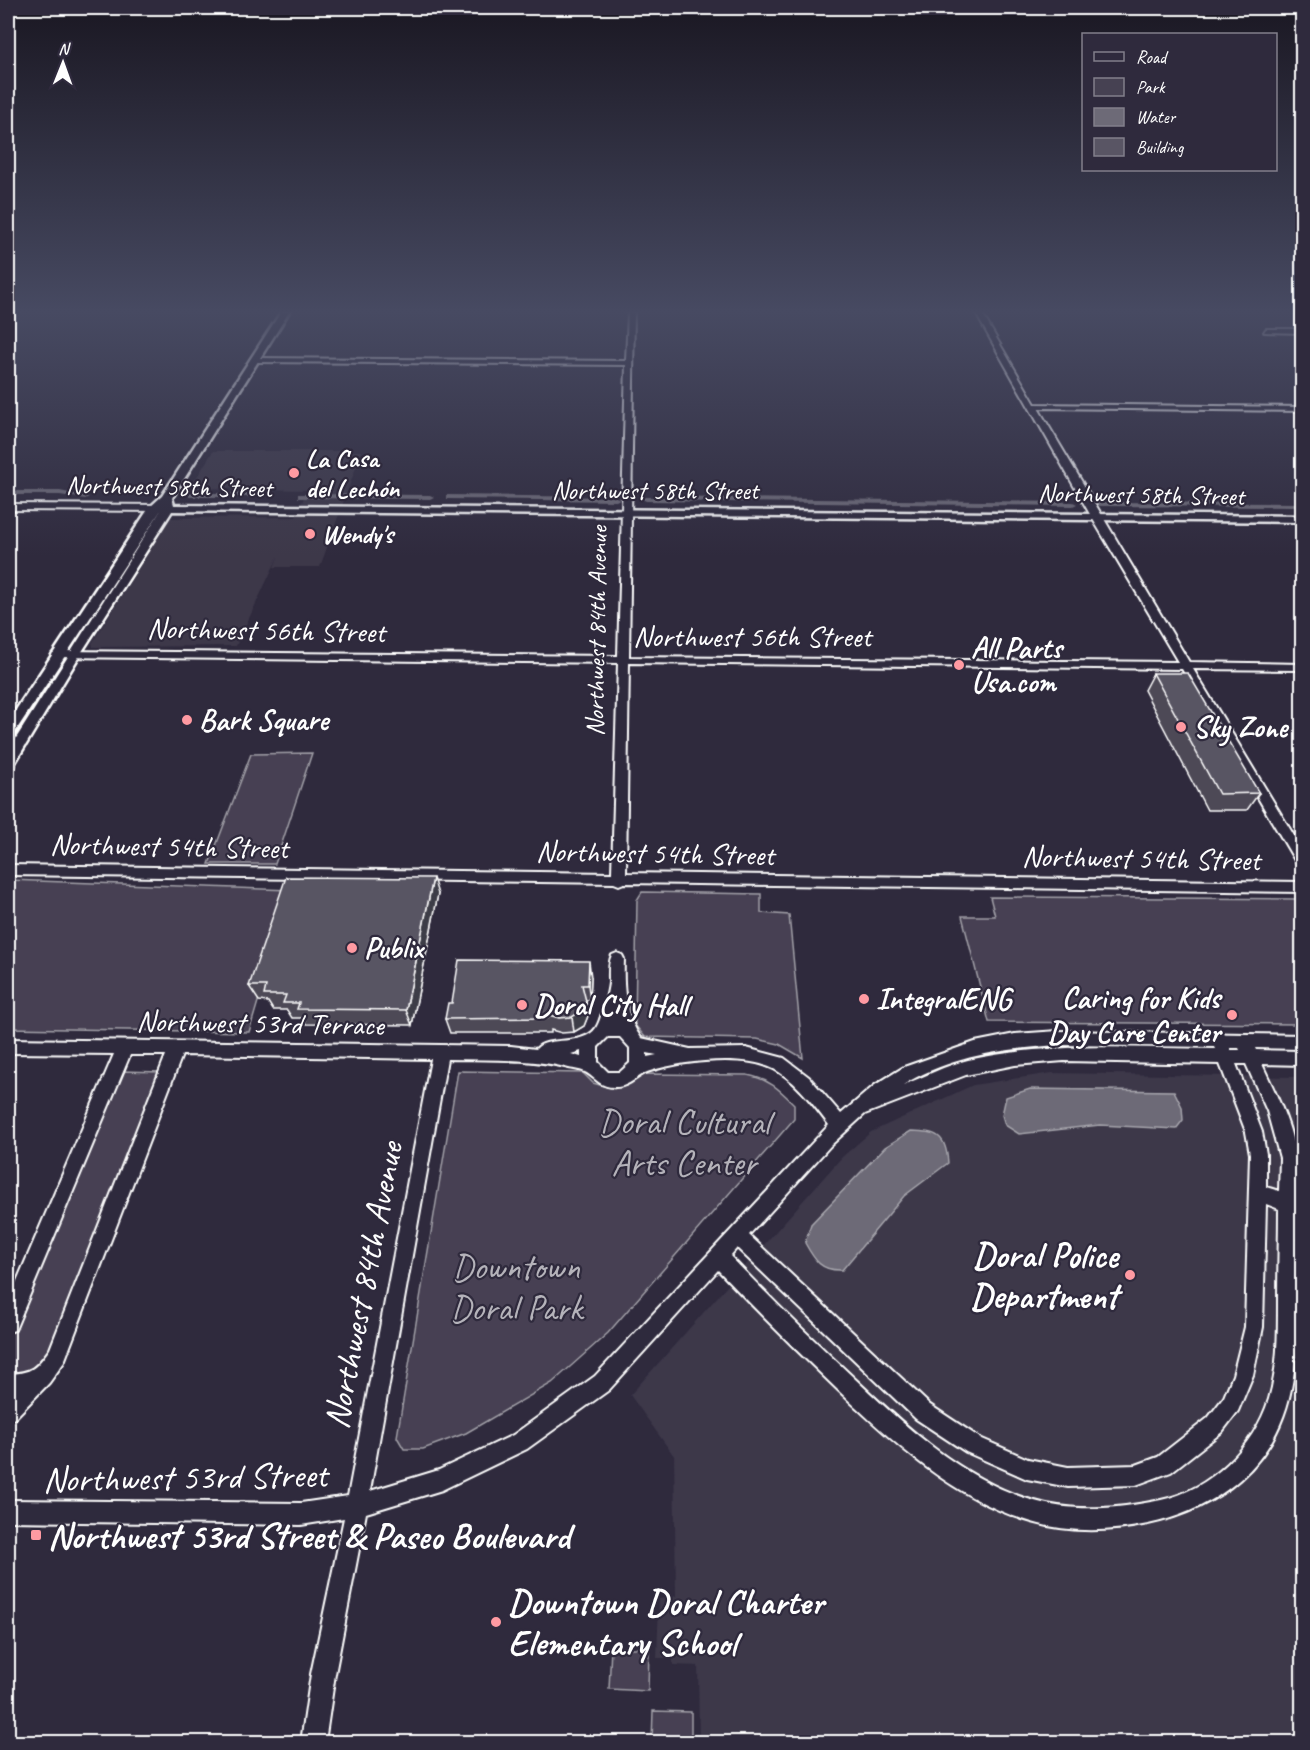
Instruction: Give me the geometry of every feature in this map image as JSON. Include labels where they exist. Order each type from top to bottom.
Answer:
[{"type":"main road","points":[[8,762],[235,394]]},
{"type":"main road","points":[[8,732],[57,654],[155,508],[168,503]]},
{"type":"main road","name":"Northwest 58th Street","points":[[168,503],[627,512],[1302,519]]},
{"type":"street","name":"Northwest 84th Avenue","points":[[619,880],[629,394]]},
{"type":"street","points":[[1025,394],[1302,860]]},
{"type":"street","points":[[1032,406],[1302,409]]},
{"type":"street","name":"Northwest 58th Street","points":[[8,507],[155,508]]},
{"type":"street","name":"Northwest 56th Street","points":[[57,654],[1302,667]]},
{"type":"street","name":"Northwest 54th Street","points":[[8,870],[619,880],[1302,887]]},
{"type":"street","points":[[617,959],[616,986],[622,1018],[641,1057],[636,1068]]},
{"type":"street","points":[[616,986],[598,1037],[588,1054],[591,1067],[599,1075],[611,1078],[624,1077],[636,1068],[695,1056],[759,1058],[779,1064],[801,1082],[840,1125]]},
{"type":"street","points":[[598,1037],[616,1031],[634,1039],[695,1056]]},
{"type":"street","name":"Northwest 53rd Terrace","points":[[8,1046],[511,1053],[568,1048],[598,1037]]},
{"type":"street","name":"Northwest 53rd Street","points":[[8,1510],[301,1514],[357,1505],[459,1472],[493,1457],[543,1428],[608,1376],[812,1152],[881,1090],[910,1072],[975,1049],[1015,1041],[1058,1038],[1222,1049]]},
{"type":"street","name":"Northwest 53rd Street","points":[[861,1109],[965,1068],[1015,1058],[1064,1054],[1248,1049],[1302,1042]]},
{"type":"street","points":[[8,1323],[125,1048]]},
{"type":"street","points":[[8,1411],[42,1376],[57,1355],[177,1048]]},
{"type":"street","points":[[965,1068],[975,1049]]},
{"type":"street","points":[[737,1235],[923,1412],[973,1445],[1027,1469],[1068,1477],[1136,1475],[1164,1465],[1215,1425],[1231,1404],[1243,1375],[1254,1327],[1258,1154],[1254,1132],[1222,1049]]},
{"type":"street","points":[[718,1257],[880,1417],[923,1455],[962,1482],[1024,1510],[1065,1517],[1132,1519],[1186,1504],[1215,1487],[1245,1461],[1268,1430],[1279,1397],[1287,1340],[1288,1158],[1283,1132],[1248,1049]]},
{"type":"street","name":"Northwest 53rd Street","points":[[1248,1049],[1302,1058]]},
{"type":"street","name":"Northwest 84th Avenue","points":[[313,1743],[440,1053]]},
{"type":"street","name":"Northwest 53rd Terrace","points":[[511,1053],[567,1060],[591,1067]]},
{"type":"street","points":[[1258,1193],[1288,1203]]},
{"type":"street","points":[[8,1384],[20,1384],[42,1376]]},
{"type":"shaded area","points":[[213,451],[362,451],[320,567],[274,567],[278,557],[236,646],[93,647],[92,643],[170,518],[296,517],[307,490],[190,488]]},
{"type":"shaded area","points":[[1052,1073],[1302,1077],[1302,1742],[699,1742],[698,1666],[673,1665],[673,1658],[657,1658],[659,1599],[676,1596],[674,1456],[630,1395],[842,1157],[871,1132],[973,1085]]},
{"type":"green space","points":[[312,753],[275,864],[209,864],[251,754]]},
{"type":"green space","points":[[8,880],[291,890],[249,1032],[8,1028]]},
{"type":"green space","points":[[642,892],[761,894],[761,913],[789,915],[803,1058],[779,1044],[757,1039],[645,1037],[635,1025],[637,900]]},
{"type":"green space","points":[[990,897],[1302,899],[1302,1024],[989,1022],[962,916],[995,916]]},
{"type":"green space","points":[[119,1071],[162,1072],[51,1355],[43,1365],[11,1378],[8,1376],[8,1333]]},
{"type":"green space","name":"Downtown Doral Park","points":[[458,1071],[583,1073],[593,1083],[614,1089],[645,1074],[747,1075],[773,1085],[794,1104],[794,1119],[608,1333],[552,1383],[466,1433],[423,1449],[404,1449],[397,1437]]},
{"type":"green space","points":[[611,1648],[649,1648],[648,1691],[609,1689]]},
{"type":"green space","points":[[653,1711],[691,1712],[691,1742],[652,1742]]},
{"type":"water","points":[[1030,1089],[1174,1091],[1182,1107],[1183,1120],[1176,1129],[1100,1125],[1019,1134],[1005,1125],[1002,1115],[1006,1097]]},
{"type":"water","points":[[911,1131],[927,1132],[939,1136],[945,1146],[948,1163],[904,1196],[842,1270],[829,1269],[819,1264],[805,1243],[811,1224],[885,1147]]},
{"type":"building","points":[[1153,673],[1188,673],[1259,793],[1219,794]]},
{"type":"building","name":"Publix","points":[[286,877],[433,878],[406,1010],[297,1009],[299,1003],[283,1003],[286,995],[264,995],[266,986],[249,986]]},
{"type":"building","name":"Doral City Hall","points":[[459,960],[589,961],[588,985],[582,985],[586,1001],[582,1011],[572,1017],[559,1018],[549,1015],[548,1018],[445,1019],[448,1003],[452,1003]]},
{"type":"waterway","points":[[8,493],[60,493],[85,497]]},
{"type":"waterway","points":[[192,495],[253,495]]},
{"type":"waterway","points":[[301,496],[430,497]]},
{"type":"waterway","points":[[449,497],[616,499]]},
{"type":"waterway","points":[[646,499],[1073,504]]},
{"type":"waterway","points":[[1100,504],[1302,505]]},
{"type":"place","name":"La Casa del Lechón","points":[[294,473]]},
{"type":"place","name":"Wendy's","points":[[310,534]]},
{"type":"place","name":"All Parts Usa.com","points":[[959,665]]},
{"type":"place","name":"Bark Square","points":[[187,720]]},
{"type":"place","name":"Sky Zone","points":[[1181,727]]},
{"type":"place","name":"Publix","points":[[352,948]]},
{"type":"place","name":"IntegralENG","points":[[864,999]]},
{"type":"place","name":"Doral City Hall","points":[[522,1005]]},
{"type":"place","name":"Caring for Kids Day Care Center","points":[[1232,1015]]},
{"type":"place","name":"Doral Police Department","points":[[1130,1275]]},
{"type":"place","name":"Northwest 53rd Street & Paseo Boulevard","points":[[36,1535]]},
{"type":"place","name":"Downtown Doral Charter Elementary School","points":[[496,1622]]},
{"type":"park label","name":"Doral Cultural Arts Center","points":[[684,1142]]}]
